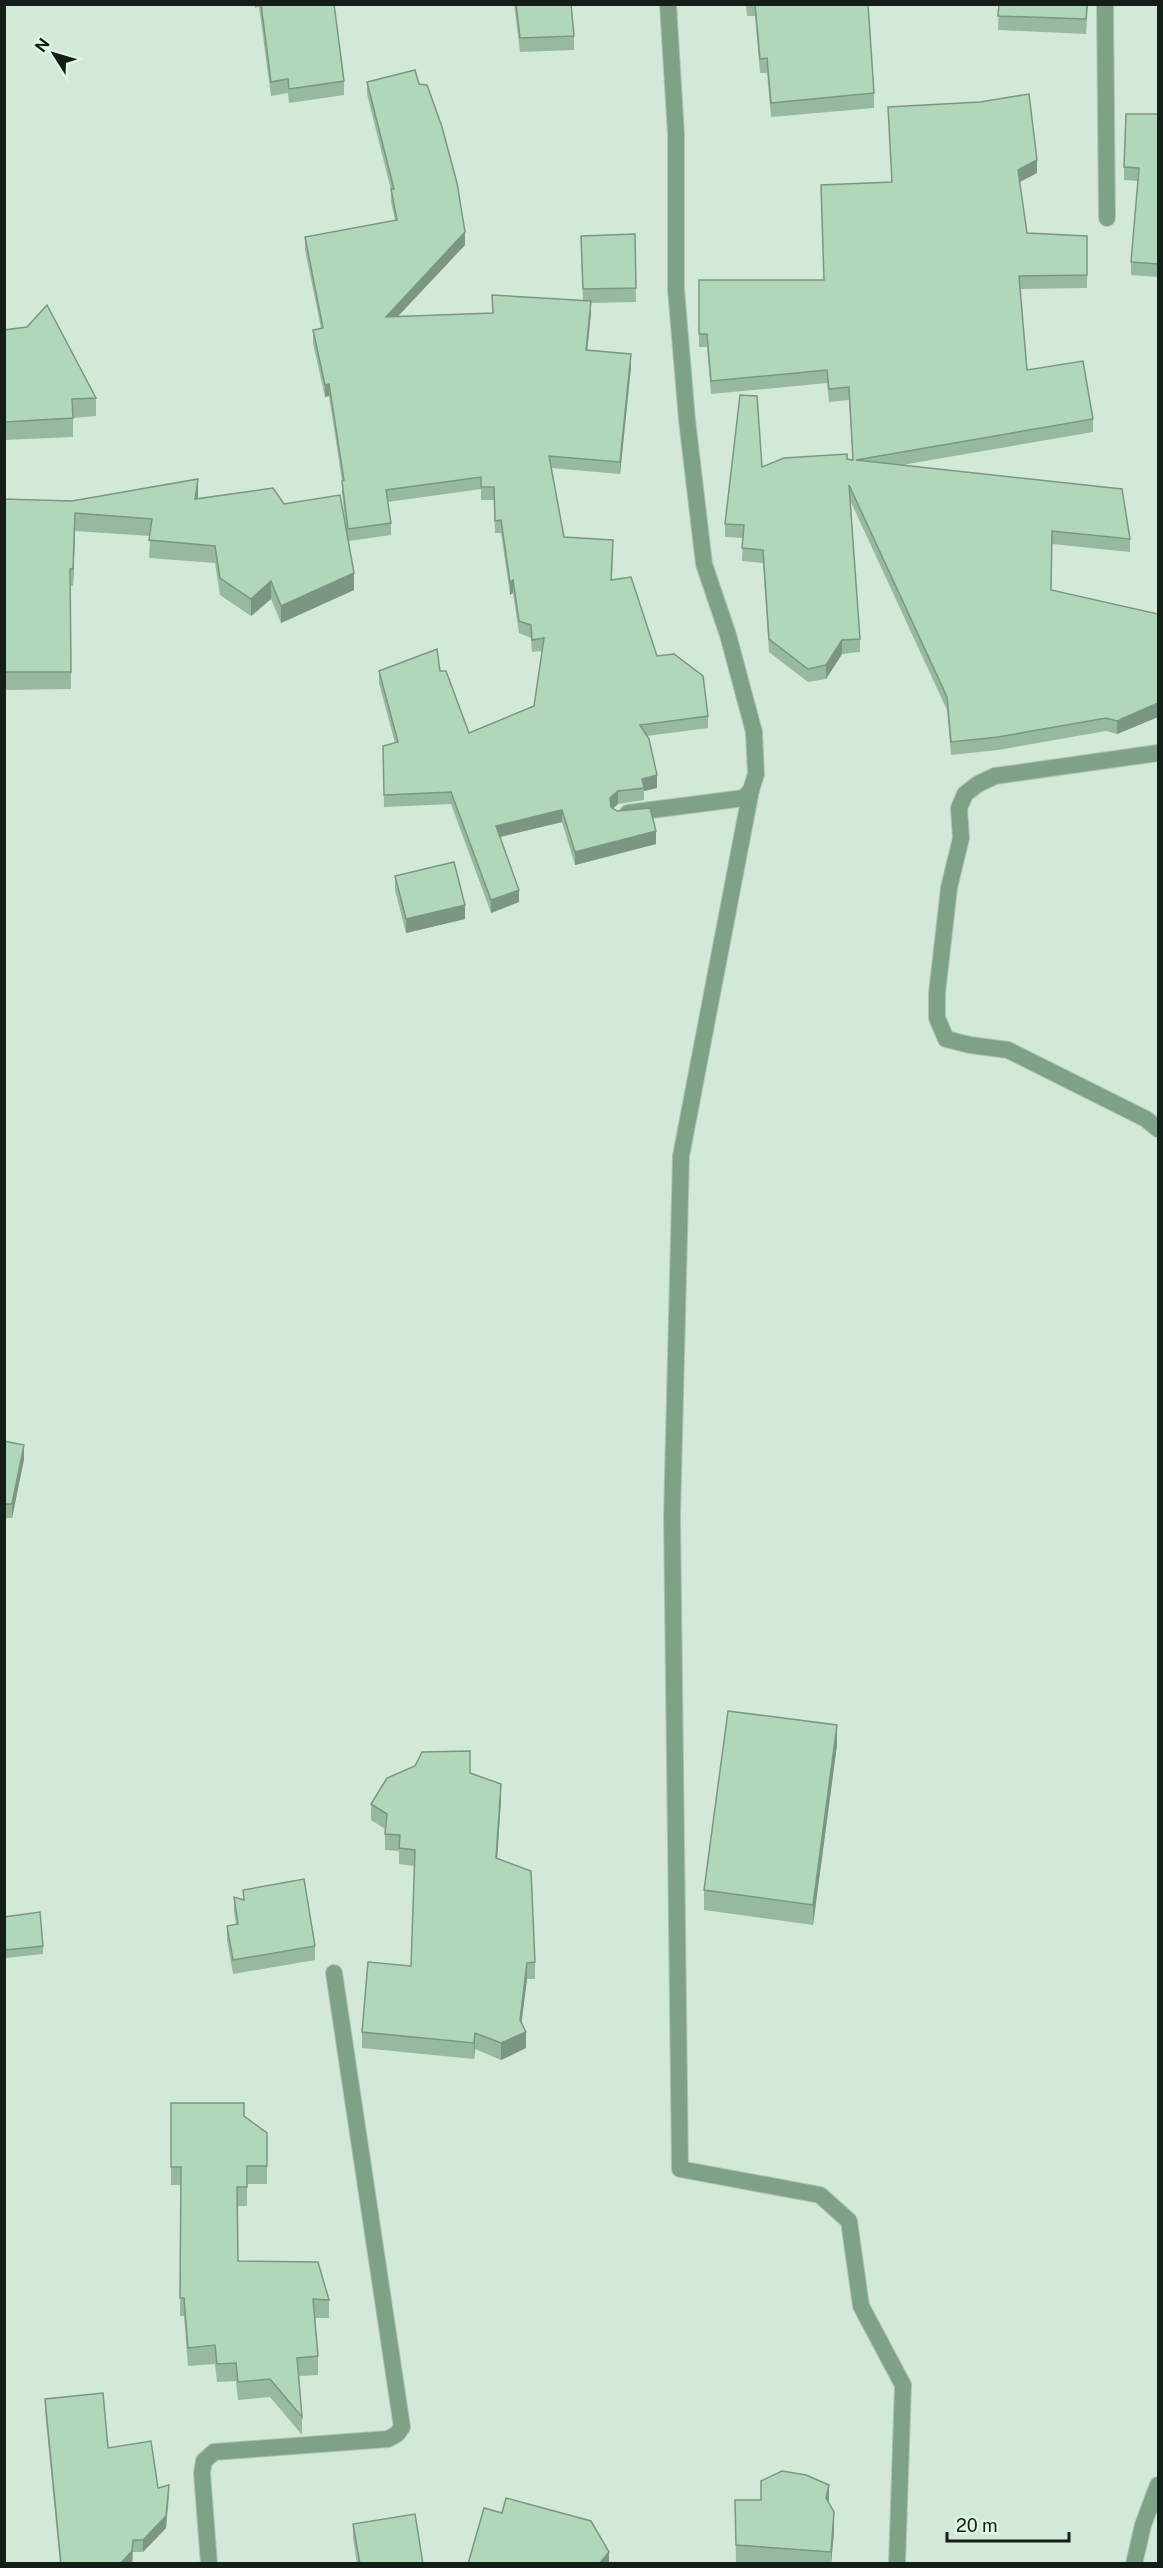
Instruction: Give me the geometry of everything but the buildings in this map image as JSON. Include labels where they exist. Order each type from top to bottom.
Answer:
[{"type":"street","points":[[668,4],[676,134],[676,290],[687,420],[704,564],[728,635],[754,732],[756,774],[751,790],[681,1156],[672,1517],[680,2169],[820,2195],[849,2221],[861,2306],[903,2385],[897,2564]]},
{"type":"street","points":[[1105,4],[1107,218]]},
{"type":"street","points":[[1158,753],[995,776],[978,784],[965,794],[959,808],[961,838],[949,888],[937,993],[937,1018],[946,1039],[1008,1050],[1146,1119],[1158,1129]]},
{"type":"street","points":[[620,814],[744,798],[751,790]]},
{"type":"street","points":[[208,2564],[202,2473],[204,2461],[214,2452],[388,2439],[397,2434],[402,2427],[334,1973]]},
{"type":"street","points":[[1134,2564],[1143,2525],[1158,2485]]}]
